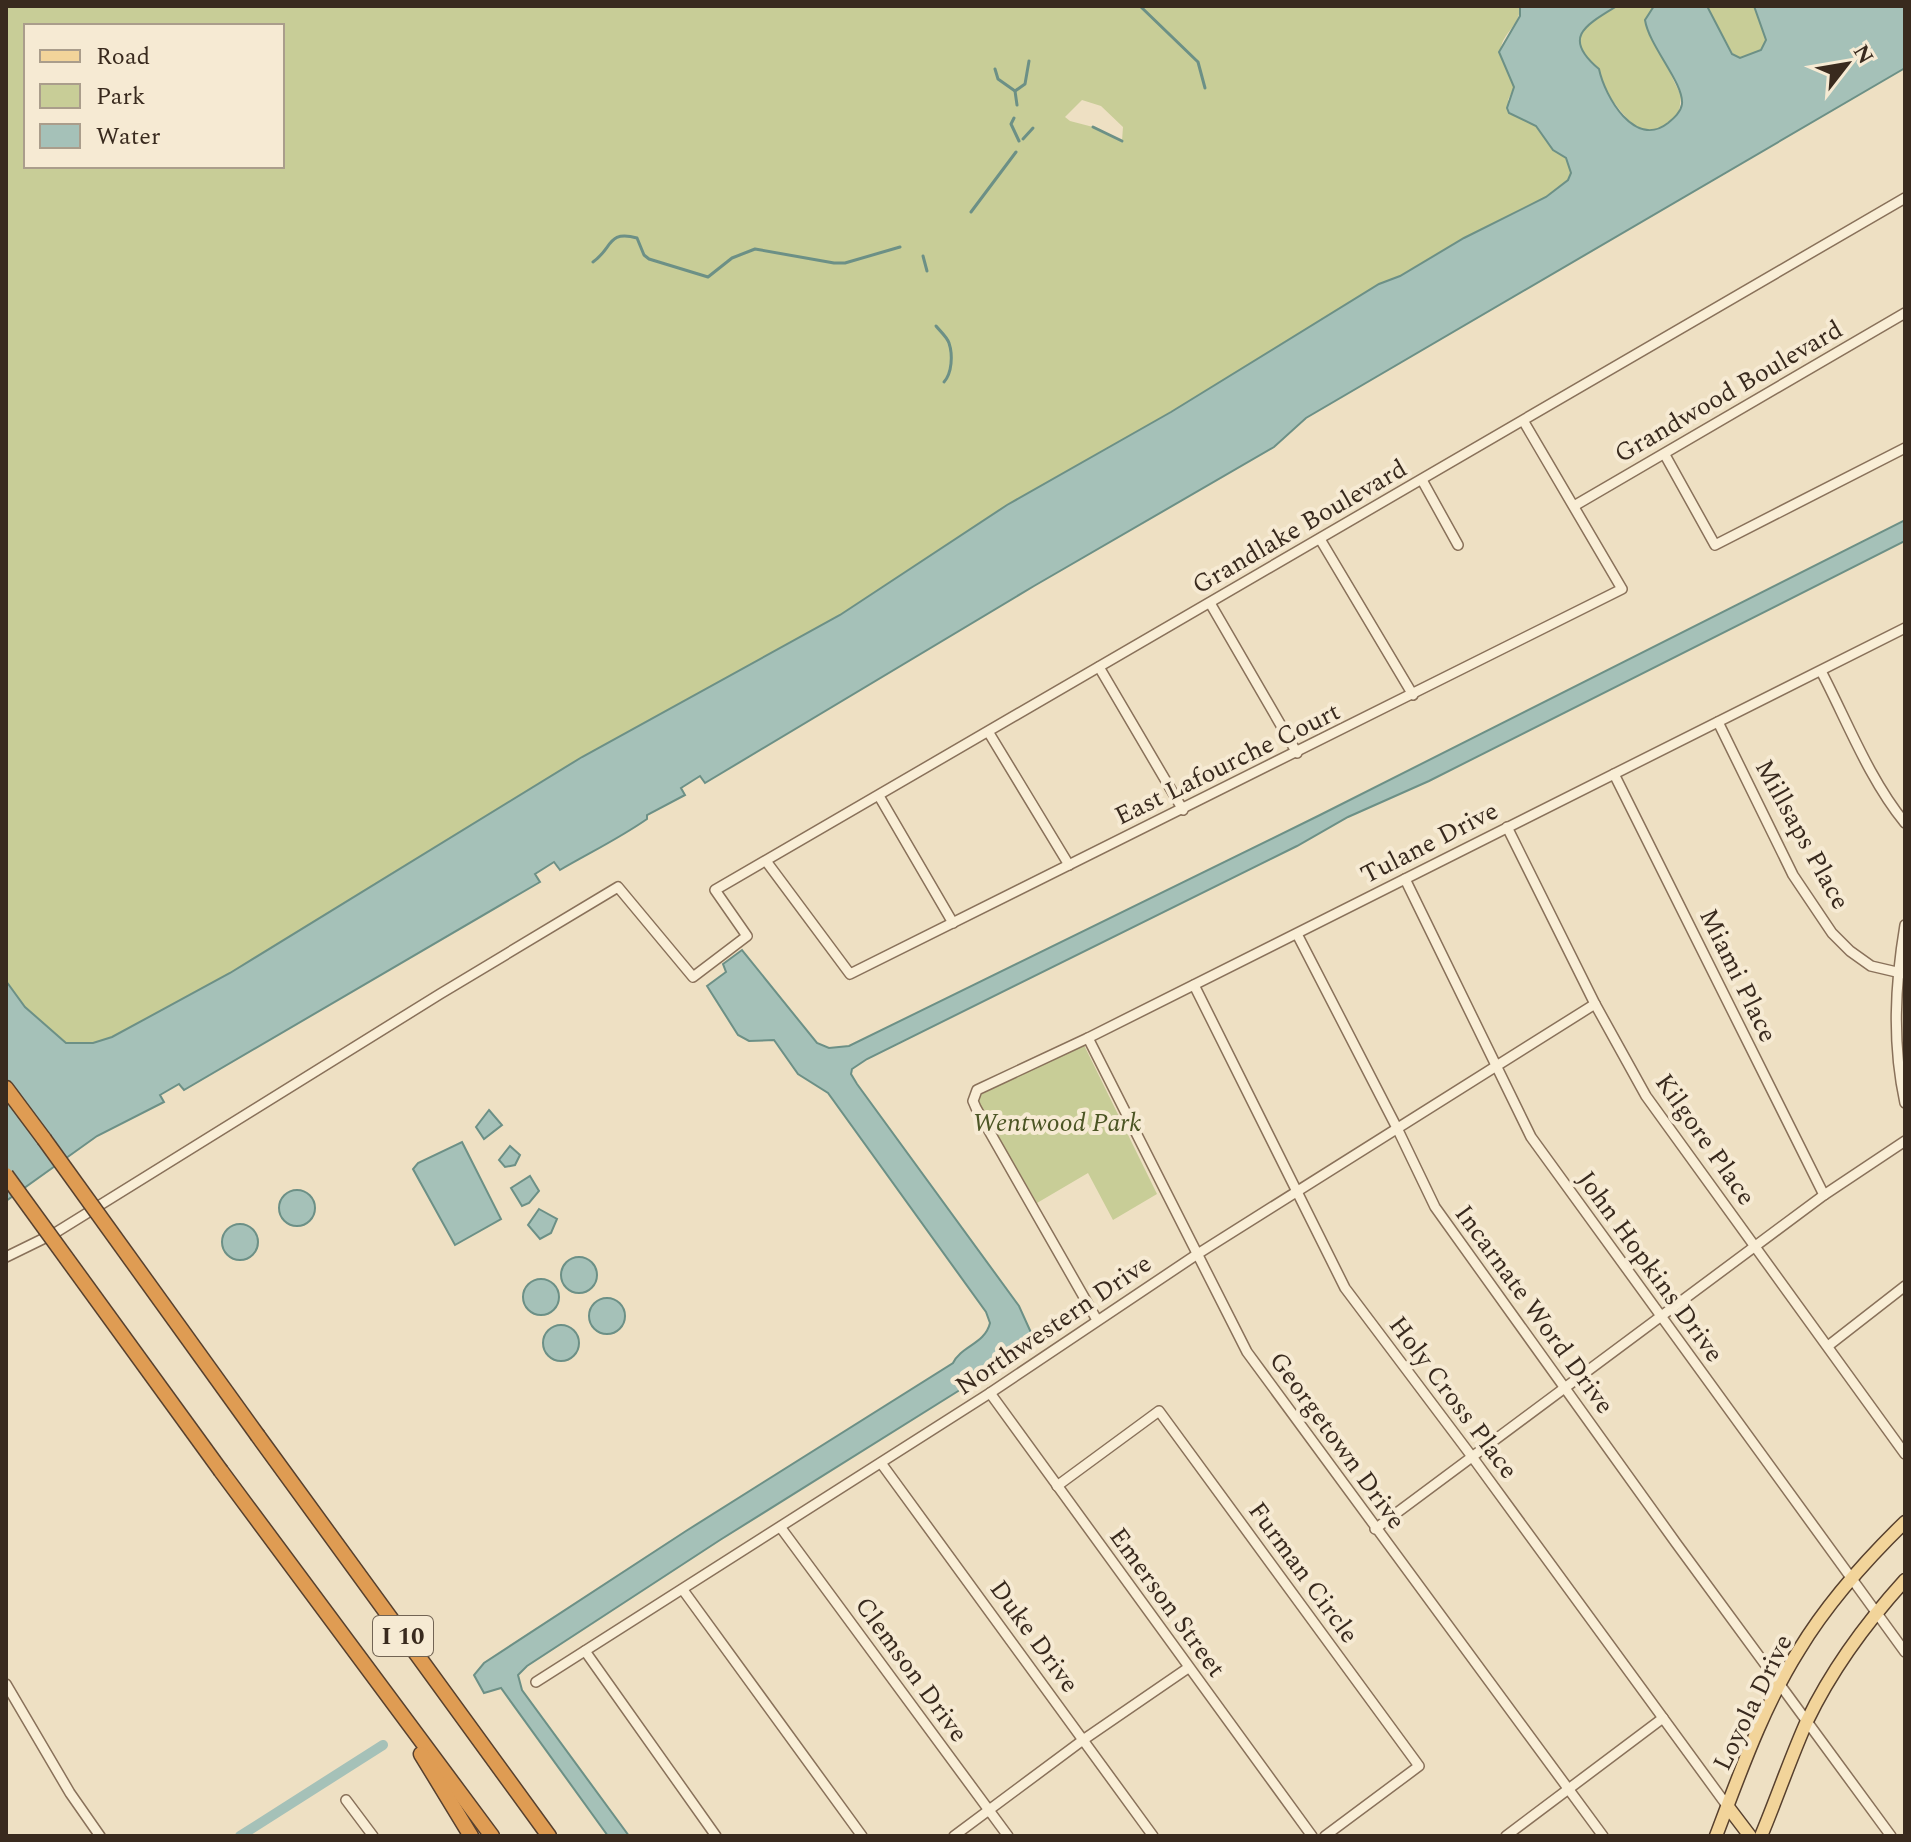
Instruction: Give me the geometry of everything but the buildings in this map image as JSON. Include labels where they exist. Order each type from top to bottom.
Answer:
[{"type":"highway","name":"I 10","points":[[6,1088],[549,1836]]},
{"type":"highway","name":"I 10","points":[[6,1175],[492,1836]]},
{"type":"highway","points":[[374,1679],[471,1836]]},
{"type":"main road","name":"Loyola Drive","points":[[1716,1836],[1780,1683],[1807,1638],[1850,1579],[1905,1522]]},
{"type":"main road","points":[[1761,1836],[1807,1721],[1846,1652],[1905,1580]]},
{"type":"main road","points":[[1728,1807],[1750,1836]]},
{"type":"street","name":"Grandlake Boulevard","points":[[6,1257],[55,1233],[618,887],[693,977],[747,936],[715,890],[1905,198]]},
{"type":"street","name":"Grandwood Boulevard","points":[[1574,506],[1905,313]]},
{"type":"street","points":[[1524,422],[1574,506]]},
{"type":"street","points":[[1665,455],[1715,545],[1905,448]]},
{"type":"street","points":[[1422,480],[1458,545]]},
{"type":"street","name":"East Lafourche Court","points":[[766,861],[850,974],[1622,589],[1574,506]]},
{"type":"street","points":[[1320,539],[1413,695]]},
{"type":"street","points":[[1210,603],[1297,753]]},
{"type":"street","name":"Tulane Drive","points":[[1097,1320],[976,1108],[974,1095],[983,1087],[1297,934],[1905,628]]},
{"type":"street","points":[[1099,667],[1183,810]]},
{"type":"street","points":[[1821,671],[1877,782],[1905,823]]},
{"type":"street","name":"Millsaps Place","points":[[1718,722],[1793,875],[1814,908],[1850,951],[1871,966],[1901,973]]},
{"type":"street","points":[[989,733],[1069,865]]},
{"type":"street","name":"Miami Place","points":[[1614,774],[1824,1195]]},
{"type":"street","points":[[879,796],[953,923]]},
{"type":"street","name":"Kilgore Place","points":[[1507,827],[1595,1004],[1646,1096],[1905,1454]]},
{"type":"street","name":"John Hopkins Drive","points":[[1405,879],[1531,1137],[1905,1652]]},
{"type":"street","points":[[1905,925],[1896,1041],[1905,1103]]},
{"type":"street","name":"Incarnate Word Drive","points":[[1297,934],[1435,1207],[1807,1721]]},
{"type":"street","name":"Holy Cross Place","points":[[1194,985],[1345,1288],[1728,1807]]},
{"type":"street","name":"Northwestern Drive","points":[[536,1682],[990,1393],[1196,1255],[1595,1004]]},
{"type":"street","name":"Georgetown Drive","points":[[1088,1038],[1247,1352],[1603,1836]]},
{"type":"street","points":[[1375,1529],[1824,1195],[1905,1141]]},
{"type":"street","points":[[1828,1346],[1905,1286]]},
{"type":"street","name":"Emerson Street","points":[[990,1393],[1312,1836]]},
{"type":"street","name":"Furman Circle","points":[[1057,1486],[1159,1411],[1419,1766],[1325,1836]]},
{"type":"street","name":"Duke Drive","points":[[881,1463],[1153,1836]]},
{"type":"street","name":"Clemson Drive","points":[[781,1528],[1008,1836]]},
{"type":"street","points":[[683,1590],[862,1836]]},
{"type":"street","points":[[585,1651],[716,1836]]},
{"type":"street","points":[[954,1836],[1083,1740],[1188,1668]]},
{"type":"street","points":[[6,1684],[70,1793],[100,1836]]},
{"type":"street","points":[[1506,1836],[1663,1718]]},
{"type":"street","points":[[1807,1721],[1891,1836]]},
{"type":"street","points":[[346,1800],[373,1836]]},
{"type":"green space","points":[[6,6],[1520,6],[1518,18],[1501,48],[1514,87],[1508,100],[1536,126],[1553,150],[1566,158],[1571,174],[1546,197],[1464,238],[1400,276],[1379,284],[1171,412],[1007,505],[840,615],[582,757],[230,973],[112,1037],[93,1043],[66,1043],[25,1007],[6,981]],"holes":[[[1082,100],[1101,106],[1123,127],[1122,141],[1065,117]]]},
{"type":"green space","points":[[1617,6],[1654,6],[1645,20],[1681,96],[1679,113],[1653,131],[1638,127],[1624,115],[1605,90],[1597,66],[1583,55],[1579,47],[1586,28]]},
{"type":"green space","points":[[1707,6],[1754,6],[1766,40],[1762,50],[1740,58],[1733,54]]},
{"type":"green space","name":"Wentwood Park","points":[[1083,1043],[1157,1194],[1113,1220],[1088,1173],[1037,1203],[977,1100],[982,1094]]},
{"type":"water","points":[[1520,6],[1617,6],[1587,27],[1580,41],[1588,58],[1599,69],[1608,93],[1623,116],[1644,129],[1656,129],[1668,123],[1682,104],[1678,86],[1645,20],[1654,6],[1707,6],[1732,54],[1740,58],[1761,50],[1766,40],[1754,6],[1905,6],[1905,68],[1306,418],[1274,447],[705,783],[700,776],[681,788],[685,795],[647,815],[647,819],[615,839],[560,870],[554,862],[535,874],[540,882],[184,1090],[179,1084],[160,1095],[164,1102],[97,1136],[6,1201],[6,981],[25,1007],[66,1043],[93,1043],[112,1037],[230,973],[582,757],[840,615],[1007,505],[1171,412],[1379,284],[1400,276],[1464,238],[1546,197],[1568,180],[1571,173],[1566,158],[1553,150],[1536,126],[1509,113],[1507,108],[1514,87],[1499,52],[1520,16]]},
{"type":"water","points":[[1905,520],[1905,541],[1429,781],[1348,817],[1297,846],[852,1069],[851,1074],[857,1084],[1019,1306],[1033,1337],[963,1388],[720,1540],[527,1666],[518,1675],[522,1690],[629,1836],[608,1836],[501,1688],[484,1693],[474,1675],[484,1663],[686,1531],[953,1363],[983,1336],[990,1323],[986,1312],[828,1093],[798,1074],[774,1040],[749,1041],[738,1035],[707,986],[726,972],[723,964],[742,950],[817,1043],[829,1048],[849,1046],[1320,815]]},
{"type":"water","points":[[489,1110],[502,1125],[484,1139],[476,1127]]},
{"type":"water","points":[[462,1142],[501,1219],[455,1245],[413,1169],[418,1163]]},
{"type":"water","points":[[510,1146],[520,1155],[515,1165],[505,1167],[499,1160]]},
{"type":"water","points":[[530,1176],[539,1191],[522,1206],[511,1188]]},
{"type":"water","points":[[297,1190],[310,1195],[315,1208],[310,1221],[297,1226],[284,1221],[279,1208],[284,1195]]},
{"type":"water","points":[[539,1209],[557,1219],[551,1233],[540,1239],[528,1225]]},
{"type":"water","points":[[240,1224],[253,1229],[258,1242],[253,1255],[240,1260],[227,1255],[222,1242],[227,1229]]},
{"type":"water","points":[[579,1257],[592,1262],[597,1275],[592,1288],[579,1293],[566,1288],[561,1275],[566,1262]]},
{"type":"water","points":[[541,1279],[554,1284],[559,1297],[554,1310],[541,1315],[528,1310],[523,1297],[528,1284]]},
{"type":"water","points":[[607,1298],[620,1303],[625,1316],[620,1329],[607,1334],[594,1329],[589,1316],[594,1303]]},
{"type":"water","points":[[561,1325],[574,1330],[579,1343],[574,1356],[561,1361],[548,1356],[543,1343],[548,1330]]},
{"type":"waterway","points":[[1140,6],[1198,62],[1205,88]]},
{"type":"waterway","points":[[1015,91],[1025,84],[1029,61]]},
{"type":"waterway","points":[[995,69],[998,79],[1015,91],[1017,105]]},
{"type":"waterway","points":[[1014,118],[1011,124],[1019,141]]},
{"type":"waterway","points":[[1093,127],[1122,141]]},
{"type":"waterway","points":[[1023,139],[1033,128]]},
{"type":"waterway","points":[[971,212],[1016,152]]},
{"type":"waterway","points":[[593,262],[620,236],[637,238],[649,259],[708,277],[732,258],[755,249],[845,263],[900,247]]},
{"type":"waterway","points":[[923,256],[927,271]]},
{"type":"waterway","points":[[936,326],[948,341],[951,353],[950,369],[944,382]]},
{"type":"waterway","points":[[240,1836],[383,1745]]}]
